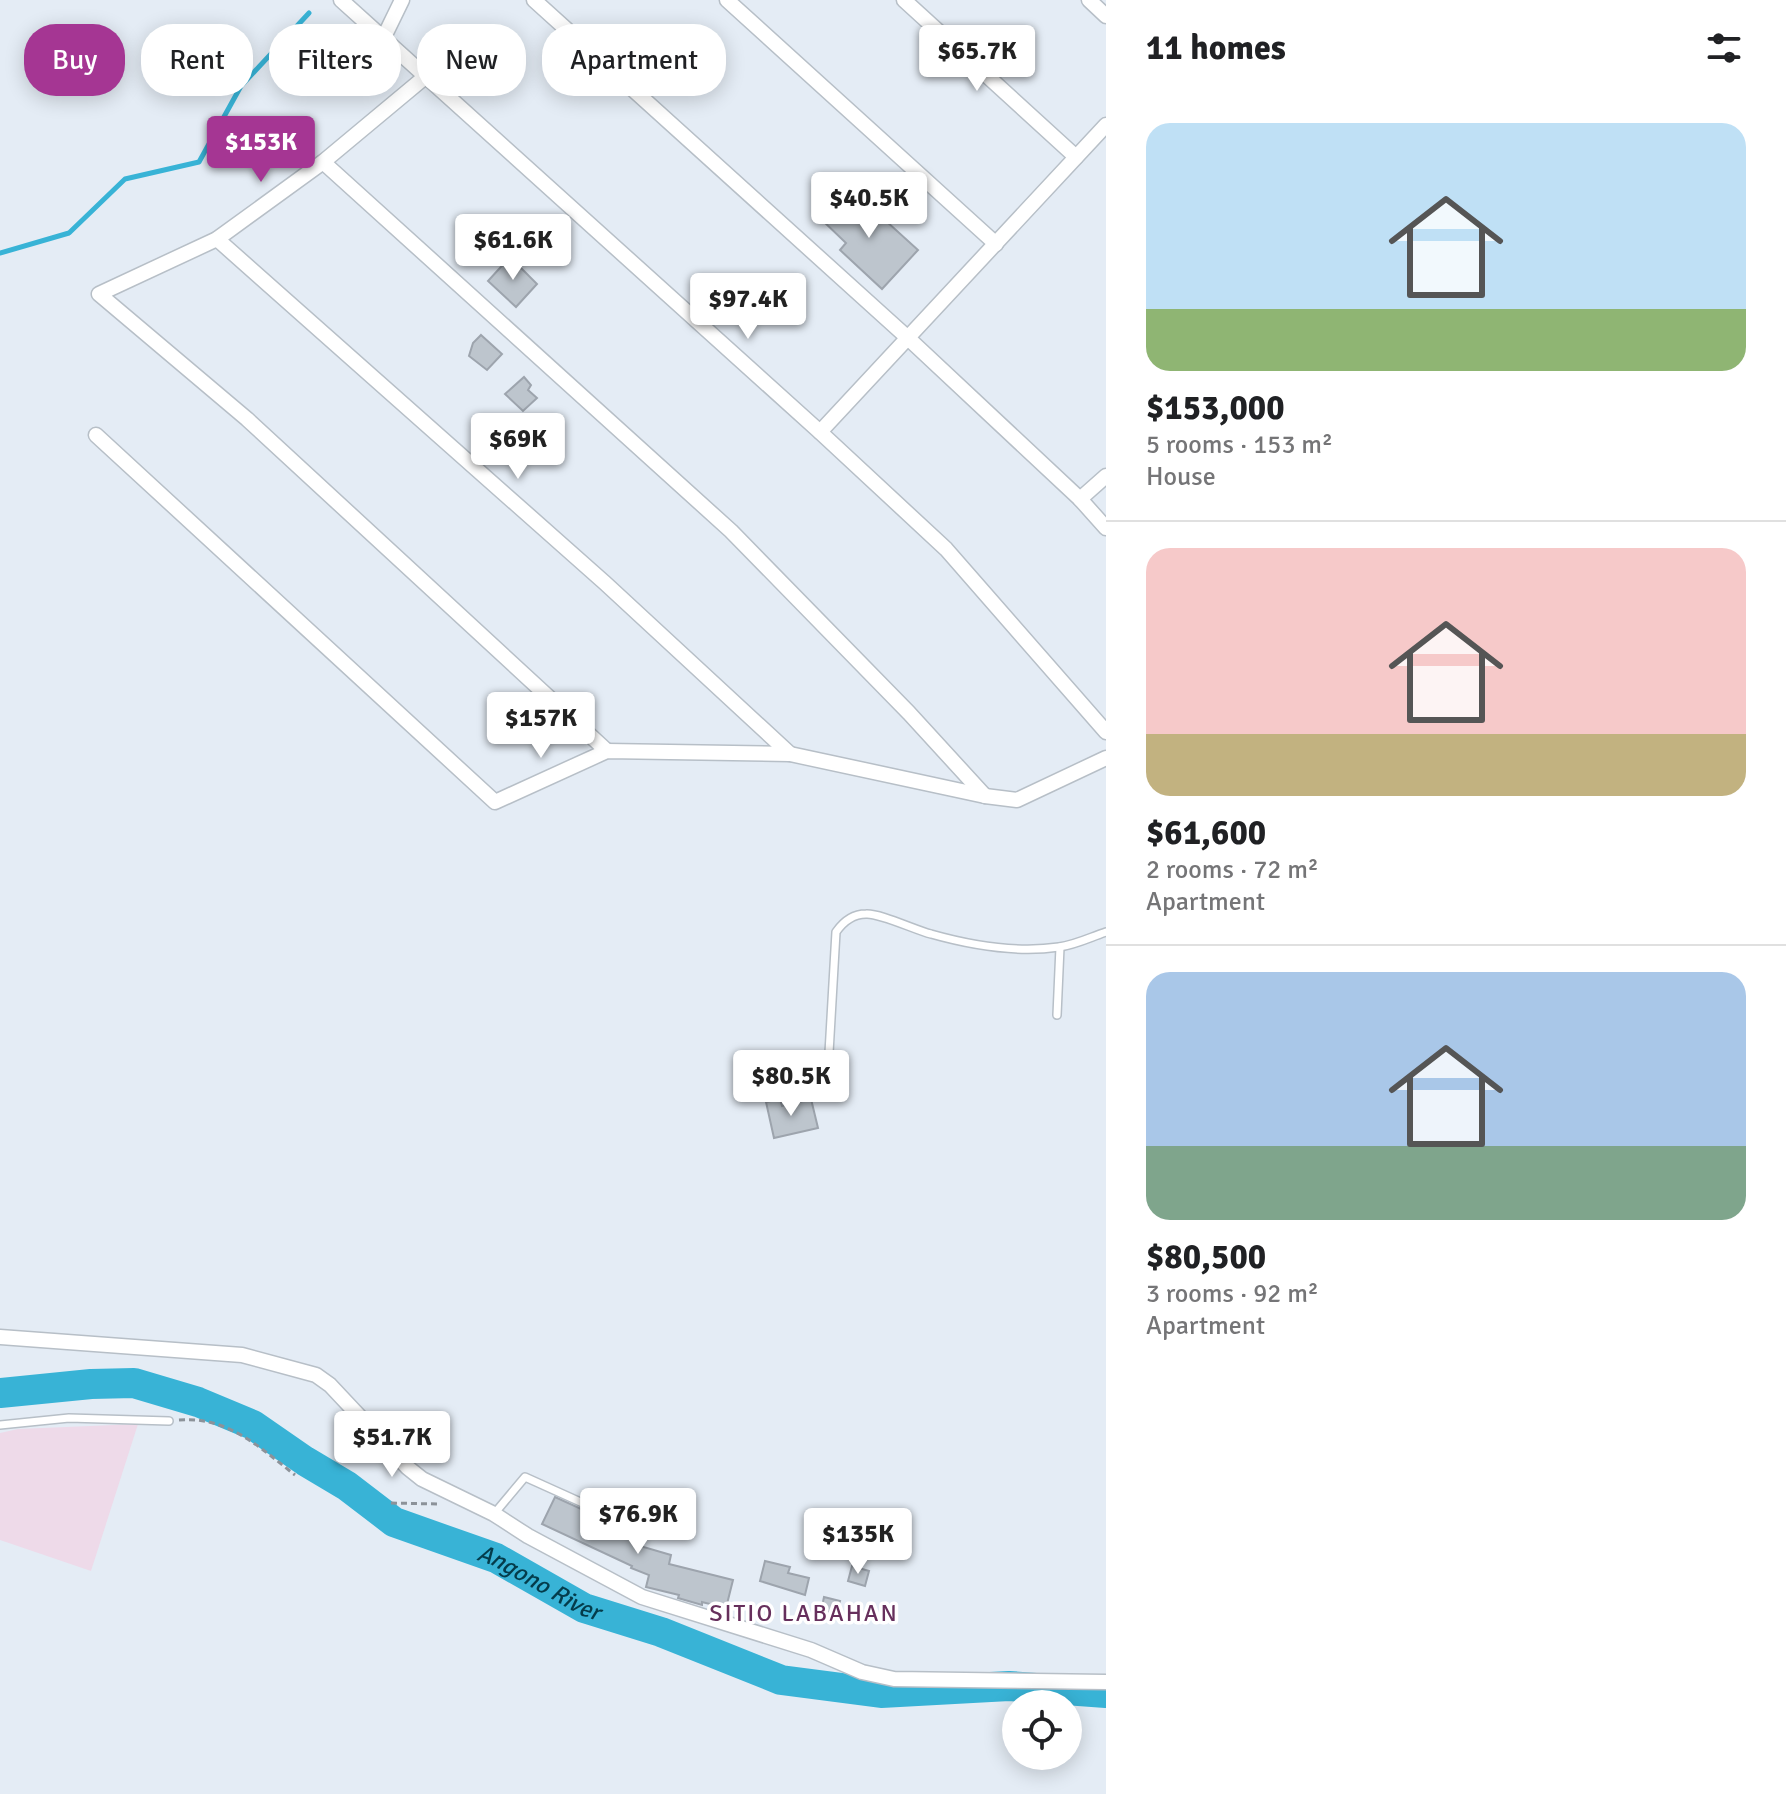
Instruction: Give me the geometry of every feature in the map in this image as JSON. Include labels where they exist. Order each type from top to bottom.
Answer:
[{"type":"street","points":[[341,0],[367,24]]},
{"type":"street","points":[[390,24],[402,0]]},
{"type":"street","points":[[534,0],[909,339],[1080,499],[1106,528]]},
{"type":"street","points":[[727,0],[996,244]]},
{"type":"street","points":[[904,0],[1076,157]]},
{"type":"street","points":[[1089,0],[1106,16]]},
{"type":"street","points":[[401,55],[417,70]]},
{"type":"street","points":[[417,84],[323,162],[217,239],[99,294],[247,419],[607,751]]},
{"type":"street","points":[[446,96],[946,549],[1106,732]]},
{"type":"street","points":[[820,432],[1106,125]]},
{"type":"street","points":[[323,162],[731,531],[909,713],[985,796]]},
{"type":"street","points":[[217,239],[605,583],[790,754]]},
{"type":"street","points":[[96,435],[495,802],[607,751],[790,754],[985,796],[1017,800],[1106,758]]},
{"type":"street","points":[[1080,499],[1106,476]]},
{"type":"street","points":[[0,1337],[242,1355],[316,1375],[330,1385],[422,1479],[468,1500],[642,1597],[811,1650],[862,1672],[894,1679],[1106,1682]]},
{"type":"lane","points":[[828,1070],[836,932],[853,917],[868,913],[931,934],[1014,948],[1060,947],[1106,932]]},
{"type":"lane","points":[[1057,1015],[1060,947]]},
{"type":"lane","points":[[0,1425],[69,1418],[169,1421]]},
{"type":"lane","points":[[494,1514],[525,1477],[638,1528]]},
{"type":"path","points":[[169,1421],[189,1419],[219,1423],[239,1432],[295,1475]]},
{"type":"path","points":[[391,1503],[424,1502],[449,1506],[468,1500]]},
{"type":"shaded area","points":[[138,1424],[91,1571],[0,1540],[0,1433],[18,1429]]},
{"type":"building","points":[[849,193],[872,213],[875,211],[918,250],[882,289],[840,250],[846,243],[821,219]]},
{"type":"building","points":[[510,257],[537,284],[516,307],[488,281]]},
{"type":"building","points":[[481,335],[502,354],[487,370],[469,356],[473,343]]},
{"type":"building","points":[[524,377],[531,385],[528,390],[537,398],[523,411],[505,394]]},
{"type":"building","points":[[780,1099],[782,1106],[811,1099],[818,1128],[774,1138],[766,1102]]},
{"type":"building","points":[[555,1497],[638,1535],[633,1544],[671,1555],[669,1564],[733,1580],[726,1608],[702,1602],[702,1605],[678,1598],[679,1595],[646,1587],[649,1575],[542,1524]]},
{"type":"building","points":[[765,1561],[790,1567],[788,1573],[809,1578],[805,1595],[760,1581]]},
{"type":"building","points":[[852,1566],[869,1571],[865,1586],[848,1581]]},
{"type":"building","points":[[824,1597],[840,1601],[835,1620],[820,1616]]},
{"type":"waterway","points":[[0,253],[69,233],[125,179],[199,162],[241,86],[309,13]]},
{"type":"waterway","name":"Angono River","points":[[0,1393],[134,1383],[198,1402],[253,1425],[347,1486],[394,1522],[496,1558],[584,1608],[661,1632],[781,1680],[881,1693],[1009,1686],[1106,1693]]},
{"type":"district","name":"SITIO LABAHAN","points":[[804,1613]]}]
